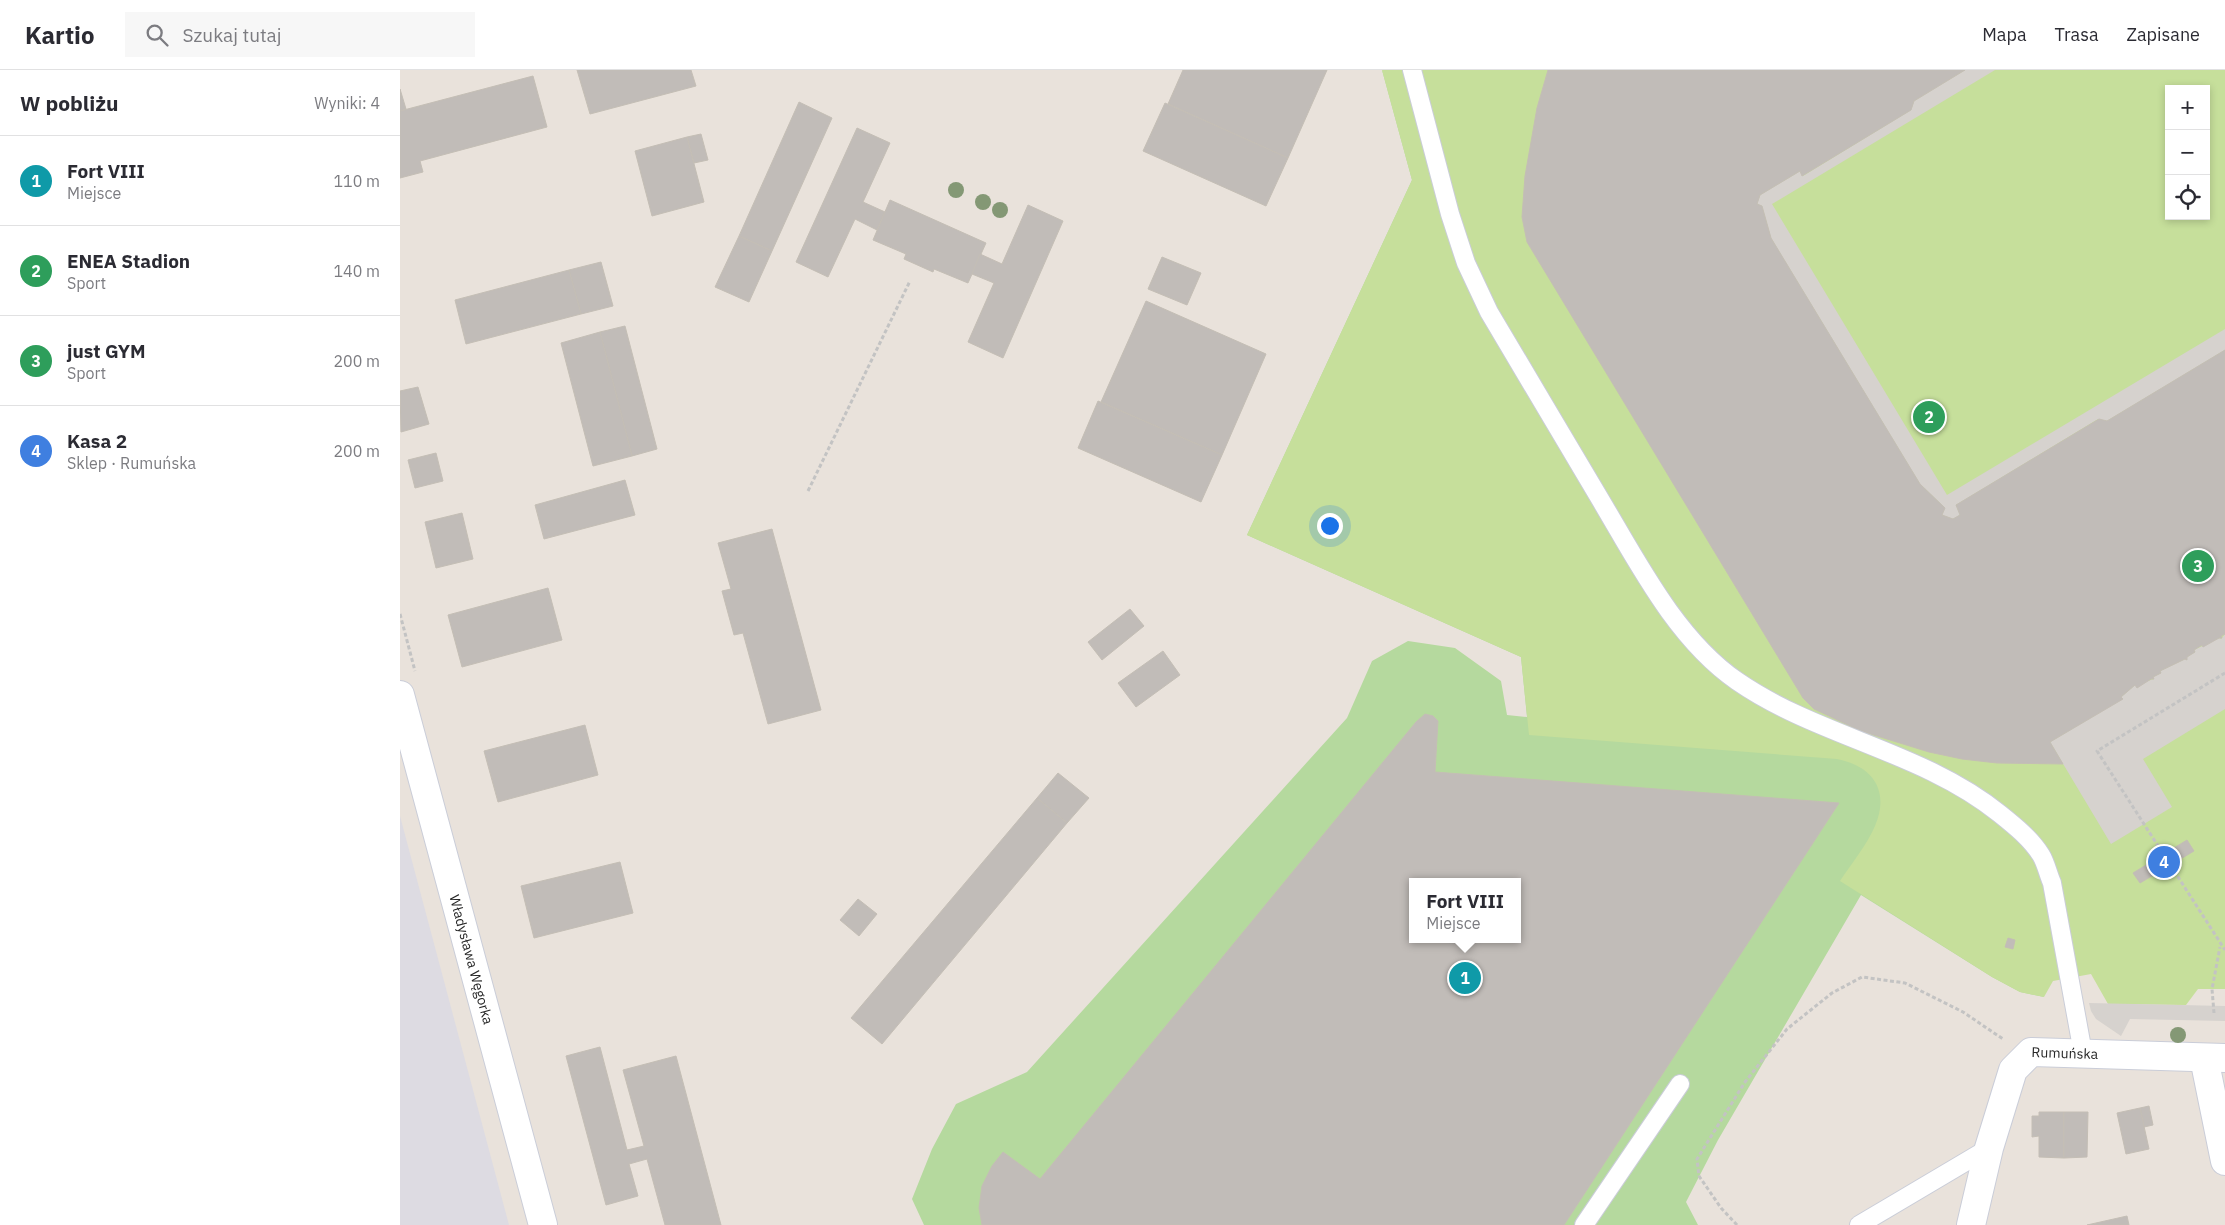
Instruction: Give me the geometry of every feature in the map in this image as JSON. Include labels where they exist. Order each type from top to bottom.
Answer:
[{"type":"street","name":"Władysława Węgorka","points":[[400,695],[543,1225]]},
{"type":"street","name":"Rumuńska","points":[[1971,1225],[1989,1148],[2013,1070],[2031,1052],[2215,1058]]},
{"type":"street","points":[[2215,1058],[2225,1162]]},
{"type":"lane","points":[[1412,70],[1450,214],[1466,263],[1489,312],[1659,597],[1696,644],[1736,680],[1787,710],[1915,763],[1949,780],[1982,799],[2021,830],[2042,856],[2052,883],[2083,1054]]},
{"type":"lane","points":[[1584,1225],[1680,1084]]},
{"type":"lane","points":[[1858,1225],[1989,1148]]},
{"type":"path","points":[[808,491],[910,282]]},
{"type":"path","points":[[2225,673],[2097,751],[2225,950]]},
{"type":"path","points":[[2214,1014],[2212,989],[2221,946]]},
{"type":"path","points":[[1737,1225],[1720,1208],[1699,1176],[1697,1159],[1745,1082],[1787,1029],[1832,993],[1862,977],[1905,983],[1963,1012],[1998,1034],[2024,1059]]},
{"type":"shaded area","points":[[1965,70],[1995,70],[1772,204],[1947,495],[2225,329],[2225,350],[2107,421],[2098,419],[1956,505],[1960,515],[1953,519],[1942,515],[1944,507],[1920,484],[1771,238],[1762,206],[1757,204],[1760,195],[1800,171],[1803,176],[1911,110],[1914,101]]},
{"type":"shaded area","points":[[2225,634],[2225,709],[2143,759],[2172,807],[2111,844],[2050,742],[2122,699],[2121,697],[2135,685],[2154,679],[2153,677],[2161,673],[2160,671],[2185,659],[2187,660],[2187,657],[2195,652],[2194,650],[2219,638],[2221,639]]},
{"type":"shaded area","points":[[400,816],[509,1225],[400,1225]]},
{"type":"shaded area","points":[[2089,1003],[2225,1006],[2225,1021],[2130,1019],[2121,1036],[2096,1019]]},
{"type":"green space","points":[[1382,70],[1860,756],[2044,997],[2020,992],[1992,977],[1861,895],[1718,1140],[1686,1202],[1698,1225],[924,1225],[912,1199],[932,1149],[956,1104],[1027,1072],[1347,718],[1372,661],[1408,641],[1455,648],[1501,681],[1507,715],[1527,717],[1521,657],[1247,535],[1412,180]]},
{"type":"green space","points":[[1382,70],[2225,70],[2225,989],[2198,989],[2186,1005],[2108,1004],[2091,974],[2053,981],[2044,997],[2020,992],[1992,977],[1840,881],[1868,840],[1875,826],[1880,802],[1879,791],[1869,774],[1850,762],[1837,759],[1529,735],[1521,657],[1247,535],[1412,180]]},
{"type":"building","points":[[577,70],[691,70],[696,86],[590,114]]},
{"type":"building","points":[[1183,70],[1327,70],[1288,158],[1168,104]]},
{"type":"building","points":[[1548,70],[1965,70],[1914,101],[1911,110],[1802,176],[1800,171],[1760,195],[1757,204],[1762,206],[1771,238],[1920,484],[1945,508],[1942,515],[1953,519],[1960,515],[1956,505],[2099,419],[2107,421],[2225,350],[2225,634],[2221,636],[2222,638],[2203,647],[2202,645],[2187,657],[2187,660],[2185,659],[2160,671],[2161,673],[2153,677],[2154,679],[2137,688],[2135,685],[2121,697],[2123,699],[2050,742],[2063,764],[1997,763],[1962,759],[1929,752],[1861,731],[1814,709],[1803,698],[1527,242],[1522,217],[1525,176],[1537,108]]},
{"type":"building","points":[[533,76],[547,127],[420,161],[423,172],[400,178],[400,111]]},
{"type":"building","points":[[400,89],[406,109],[400,111]]},
{"type":"building","points":[[799,102],[832,118],[772,251],[739,236]]},
{"type":"building","points":[[1165,103],[1288,158],[1266,206],[1143,151]]},
{"type":"building","points":[[857,128],[890,143],[863,202],[885,212],[877,230],[855,219],[828,277],[796,262]]},
{"type":"building","points":[[701,134],[708,160],[694,163],[687,137]]},
{"type":"building","points":[[687,137],[704,202],[652,216],[635,151]]},
{"type":"building","points":[[890,200],[986,243],[968,283],[934,269],[933,272],[904,259],[906,254],[873,240]]},
{"type":"building","points":[[1028,205],[1063,221],[1003,358],[968,342],[994,283],[972,274],[980,254],[1002,264]]},
{"type":"building","points":[[739,236],[772,251],[749,302],[715,287]]},
{"type":"building","points":[[1162,257],[1201,273],[1187,305],[1148,289]]},
{"type":"building","points":[[601,262],[613,306],[581,314],[569,270]]},
{"type":"building","points":[[569,270],[581,314],[466,344],[455,300]]},
{"type":"building","points":[[1146,301],[1266,354],[1222,455],[1101,402]]},
{"type":"building","points":[[625,326],[657,449],[632,456],[600,332]]},
{"type":"building","points":[[600,332],[632,456],[593,466],[561,343]]},
{"type":"building","points":[[418,387],[429,424],[401,432],[400,391]]},
{"type":"building","points":[[1098,401],[1222,455],[1201,502],[1078,448]]},
{"type":"building","points":[[436,453],[443,481],[415,488],[408,460]]},
{"type":"building","points":[[625,480],[635,515],[544,539],[535,505]]},
{"type":"building","points":[[462,513],[473,559],[436,568],[425,522]]},
{"type":"building","points":[[772,529],[821,710],[768,724],[743,633],[734,635],[722,591],[731,589],[718,543]]},
{"type":"building","points":[[548,588],[562,640],[462,667],[448,615]]},
{"type":"building","points":[[1130,609],[1144,626],[1102,660],[1088,642]]},
{"type":"building","points":[[1163,651],[1180,675],[1136,707],[1118,683]]},
{"type":"building","points":[[1425,714],[1433,716],[1438,721],[1435,772],[1839,803],[1564,1225],[982,1225],[979,1208],[982,1186],[992,1166],[1003,1152],[1040,1179],[1416,722]]},
{"type":"building","points":[[585,725],[598,775],[498,802],[484,751]]},
{"type":"building","points":[[1058,773],[1089,798],[1067,823],[1037,798]]},
{"type":"building","points":[[1037,798],[1067,823],[882,1044],[851,1018]]},
{"type":"building","points":[[2187,840],[2194,851],[2140,883],[2133,873]]},
{"type":"building","points":[[620,862],[633,913],[534,938],[521,886]]},
{"type":"building","points":[[858,899],[877,914],[859,936],[840,920]]},
{"type":"building","points":[[2008,938],[2015,940],[2013,949],[2005,947]]},
{"type":"building","points":[[600,1047],[627,1150],[644,1146],[623,1070],[676,1056],[721,1225],[665,1225],[647,1159],[629,1164],[638,1196],[606,1205],[566,1056]]},
{"type":"building","points":[[2149,1106],[2153,1125],[2144,1127],[2140,1108]]},
{"type":"building","points":[[2140,1108],[2149,1149],[2126,1154],[2117,1113]]},
{"type":"building","points":[[2039,1112],[2064,1112],[2064,1158],[2039,1157],[2039,1136],[2032,1137],[2032,1116],[2039,1116]]},
{"type":"building","points":[[2064,1112],[2088,1112],[2087,1157],[2064,1158]]},
{"type":"building","points":[[2127,1216],[2129,1225],[2087,1225]]},
{"type":"place","name":"ENEA Stadion","points":[[1929,417]]},
{"type":"place","name":"just GYM","points":[[2198,566]]},
{"type":"place","name":"Kasa 2","points":[[2164,862]]},
{"type":"place","name":"Fort VIII","points":[[1465,978]]}]
